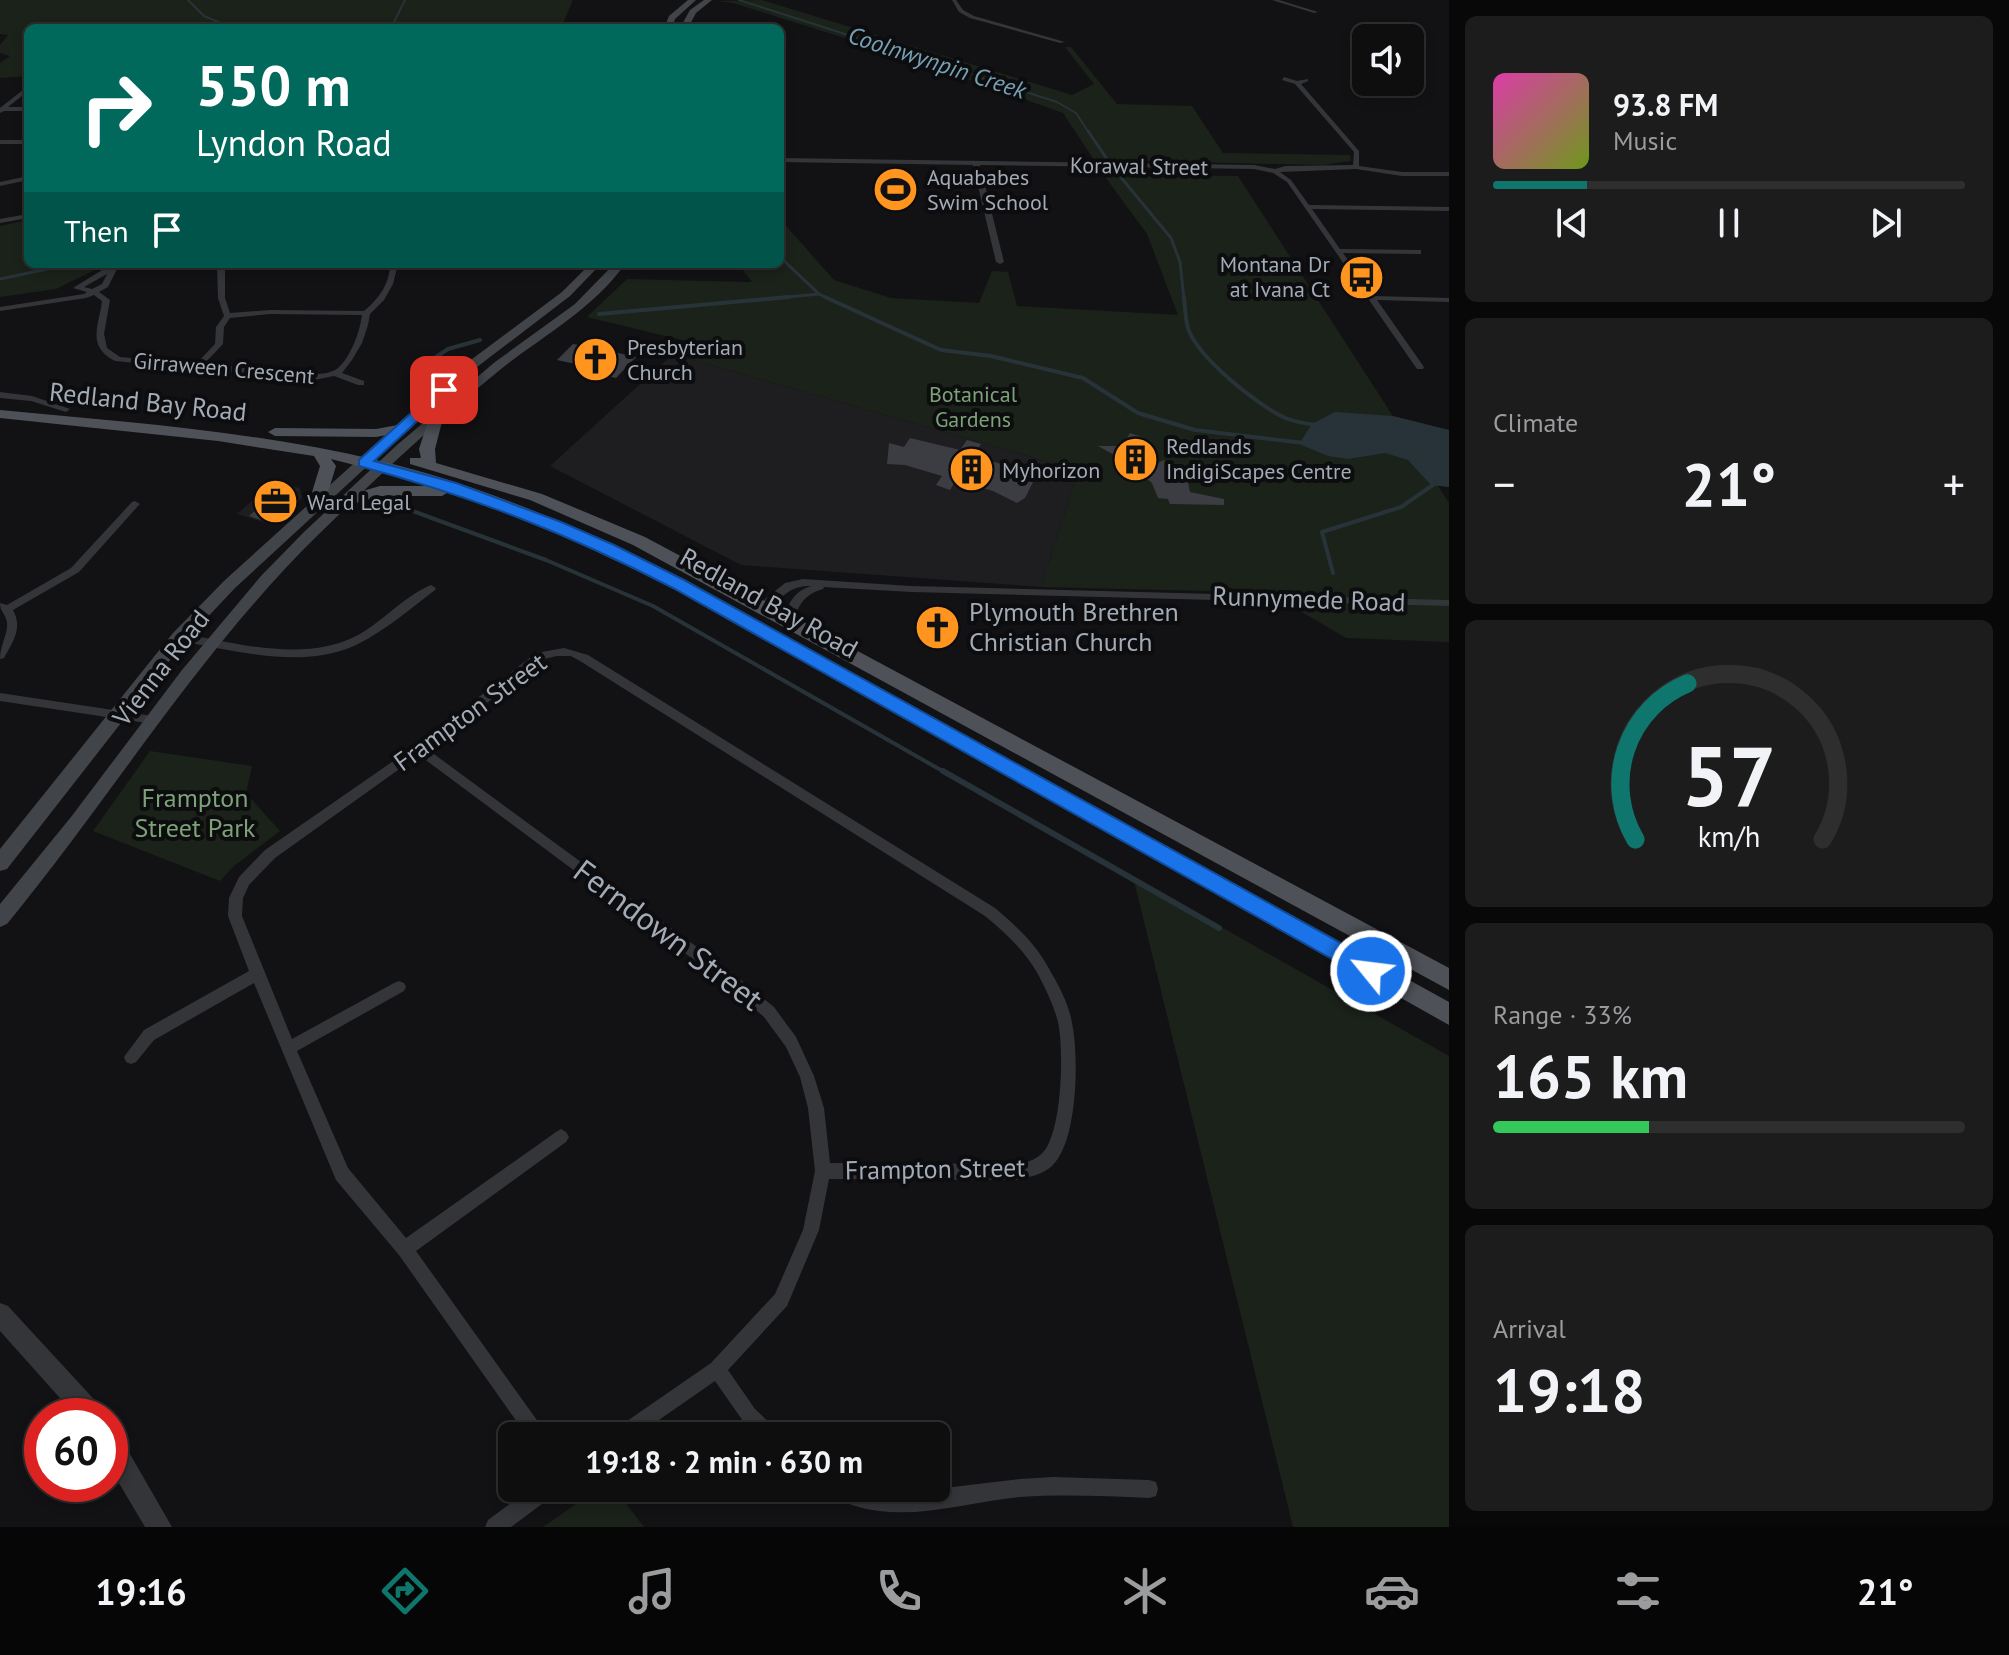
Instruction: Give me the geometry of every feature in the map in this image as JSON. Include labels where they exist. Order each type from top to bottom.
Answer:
[{"type":"main road","points":[[670,24],[692,0]]},
{"type":"main road","points":[[686,24],[693,12],[708,0]]},
{"type":"main road","points":[[379,460],[403,428],[481,357],[566,294],[592,268]]},
{"type":"main road","points":[[379,460],[503,362],[571,313],[616,268]]},
{"type":"main road","name":"Redland Bay Road","points":[[0,398],[66,409],[275,432],[379,460],[608,548],[1449,1014]]},
{"type":"main road","name":"Redland Bay Road","points":[[0,414],[190,434],[321,454],[429,464],[536,497],[607,527],[774,614],[1449,980]]},
{"type":"main road","points":[[429,464],[427,449],[436,418]]},
{"type":"main road","points":[[275,432],[376,433],[403,428]]},
{"type":"main road","points":[[317,502],[328,466],[321,454]]},
{"type":"main road","name":"Vienna Road","points":[[0,918],[213,642],[274,571],[345,501],[379,460]]},
{"type":"main road","name":"Vienna Road","points":[[0,863],[179,637],[317,502],[379,460]]},
{"type":"main road","points":[[345,501],[367,493],[395,489],[470,493]]},
{"type":"main road","points":[[755,627],[774,614]]},
{"type":"street","points":[[954,0],[961,11],[972,17],[1062,42]]},
{"type":"street","points":[[1274,0],[1316,12]]},
{"type":"street","points":[[1284,79],[1297,83],[1357,152],[1356,167]]},
{"type":"street","points":[[1297,83],[1306,80]]},
{"type":"street","points":[[2,110],[24,91]]},
{"type":"street","points":[[2,110],[24,109]]},
{"type":"street","points":[[0,142],[24,142]]},
{"type":"street","name":"Korawal Street","points":[[784,160],[1249,167],[1275,171],[1356,167],[1392,173],[1449,174]]},
{"type":"street","points":[[976,163],[1000,262]]},
{"type":"street","points":[[1275,171],[1289,181],[1420,367]]},
{"type":"street","points":[[0,184],[24,179]]},
{"type":"street","points":[[1307,207],[1449,209]]},
{"type":"street","points":[[0,221],[24,217]]},
{"type":"street","points":[[1338,251],[1418,252]]},
{"type":"street","points":[[0,307],[78,288],[113,268]]},
{"type":"street","points":[[0,307],[70,299],[95,292],[105,285],[116,268]]},
{"type":"street","name":"Girraween Crescent","points":[[95,292],[106,300],[99,329],[106,352],[126,360],[314,377],[334,373],[344,367],[368,322],[366,313],[270,312],[228,316],[223,309],[221,268]]},
{"type":"street","points":[[366,313],[379,303],[395,268]]},
{"type":"street","points":[[78,288],[95,292]]},
{"type":"street","points":[[1371,298],[1449,300]]},
{"type":"street","points":[[199,365],[219,347],[223,335],[220,327],[228,316]]},
{"type":"street","name":"Girraween Crescent","points":[[334,373],[361,383]]},
{"type":"street","points":[[0,655],[13,631],[12,618],[4,607],[75,570],[135,504]]},
{"type":"street","name":"Runnymede Road","points":[[774,614],[789,585],[803,582],[1449,603]]},
{"type":"street","name":"Runnymede Road","points":[[774,614],[804,591],[834,585]]},
{"type":"street","points":[[179,637],[292,652],[325,652],[362,637],[431,588]]},
{"type":"street","name":"Frampton Street","points":[[528,1422],[405,1249],[342,1174],[235,916],[236,898],[244,881],[270,854],[419,749],[540,656],[573,651],[990,912],[1029,947],[1049,981],[1065,1022],[1069,1059],[1061,1130],[1053,1154],[1040,1166],[1018,1172],[823,1171]]},
{"type":"street","points":[[0,697],[153,720]]},
{"type":"street","name":"Ferndown Street","points":[[419,749],[714,967],[769,1012],[791,1042],[807,1076],[816,1108],[823,1171],[811,1230],[781,1300],[717,1369],[640,1422]]},
{"type":"street","points":[[131,1057],[149,1035],[257,974]]},
{"type":"street","points":[[289,1048],[399,987]]},
{"type":"street","points":[[405,1249],[561,1137]]},
{"type":"street","points":[[0,1314],[76,1398]]},
{"type":"street","points":[[717,1369],[756,1422]]},
{"type":"street","points":[[128,1474],[159,1527]]},
{"type":"street","points":[[950,1498],[1018,1488],[1092,1485],[1149,1489]]},
{"type":"street","points":[[495,1527],[528,1502]]},
{"type":"street","points":[[884,1502],[904,1505],[924,1502]]},
{"type":"shaded area","points":[[673,354],[1070,468],[1077,475],[1041,587],[741,565],[550,466]]},
{"type":"shaded area","points":[[1335,412],[1393,416],[1449,430],[1449,487],[1431,485],[1408,460],[1385,453],[1348,459],[1328,456],[1299,444],[1312,424]]},
{"type":"shaded area","points":[[274,482],[300,488],[302,498],[272,525],[237,514]]},
{"type":"green space","points":[[0,0],[573,0],[563,24],[24,24],[24,76],[0,78],[0,63],[10,56],[0,53],[0,45],[8,35],[0,34]]},
{"type":"green space","points":[[762,0],[1072,95],[1094,84],[1065,47],[1071,47],[1117,104],[1192,106],[1223,153],[1350,155],[1351,161],[1323,165],[1094,160],[1063,113],[902,56],[733,3],[716,1]]},
{"type":"green space","name":"Botanical Gardens","points":[[1103,174],[1238,176],[1449,503],[1449,642],[1346,638],[1300,611],[1291,593],[1041,587],[1077,475],[1070,468],[673,354],[686,341],[587,317],[627,279],[752,282],[741,268],[784,268],[784,224],[834,280],[891,298],[979,303],[992,271],[1008,272],[1017,306],[1178,315],[1147,234]]},
{"type":"green space","points":[[24,221],[24,268],[99,268],[56,289],[0,297],[0,226]]},
{"type":"green space","name":"Frampton Street Park","points":[[150,751],[252,766],[246,793],[280,831],[234,866],[220,881],[93,831]]},
{"type":"green space","points":[[1133,877],[1449,1056],[1449,1527],[1293,1527]]},
{"type":"green space","points":[[579,1502],[625,1502],[644,1527],[543,1527]]},
{"type":"building","name":"Presbyterian Church","points":[[573,344],[636,357],[616,378],[581,370],[585,366],[557,360]]},
{"type":"building","points":[[1130,433],[1145,438],[1140,446],[1155,464],[1164,460],[1187,478],[1190,492],[1224,499],[1224,505],[1170,504],[1168,499],[1158,498],[1152,483],[1125,461],[1098,446],[1122,446]]},
{"type":"building","name":"Myhorizon","points":[[910,438],[960,450],[967,440],[981,444],[973,456],[1037,474],[1025,498],[1017,503],[993,491],[956,480],[950,490],[936,485],[942,476],[905,465],[887,464],[889,443],[904,447]]},
{"type":"building","name":"Ward Legal","points":[[284,486],[297,490],[264,521],[249,516]]},
{"type":"building","name":"Plymouth Brethren Christian Church","points":[[939,611],[958,620],[937,643],[917,633]]},
{"type":"waterway","points":[[188,0],[204,16],[223,24]]},
{"type":"waterway","name":"Coolnwynpin Creek","points":[[393,24],[405,0]]},
{"type":"waterway","name":"Coolnwynpin Creek","points":[[739,0],[1057,102],[1076,113],[1089,133]]},
{"type":"waterway","name":"Coolnwynpin Creek","points":[[1088,131],[1109,162]]},
{"type":"waterway","name":"Coolnwynpin Creek","points":[[1114,169],[1171,238],[1180,262],[1184,299]]},
{"type":"waterway","name":"Coolnwynpin Creek","points":[[784,261],[819,294]]},
{"type":"waterway","name":"Coolnwynpin Creek","points":[[0,279],[52,268]]},
{"type":"waterway","points":[[772,299],[819,294]]},
{"type":"waterway","name":"Coolnwynpin Creek","points":[[819,294],[825,297]]},
{"type":"waterway","points":[[772,299],[789,297]]},
{"type":"waterway","name":"Coolnwynpin Creek","points":[[825,297],[941,350],[991,356],[1083,378],[1138,413],[1195,430],[1304,443]]},
{"type":"waterway","name":"Coolnwynpin Creek","points":[[825,297],[829,299]]},
{"type":"waterway","name":"Coolnwynpin Creek","points":[[1184,297],[1188,328],[1216,367],[1276,413],[1288,419],[1319,425]]},
{"type":"waterway","points":[[767,299],[772,299]]},
{"type":"waterway","points":[[599,314],[772,299]]},
{"type":"waterway","points":[[421,367],[448,349],[480,340]]},
{"type":"waterway","points":[[1333,573],[1322,532],[1401,507],[1449,474]]},
{"type":"waterway","points":[[402,507],[546,560],[653,606],[946,773]]},
{"type":"waterway","points":[[943,771],[1219,928]]},
{"type":"place","name":"Aquababes Swim School","points":[[896,190]]},
{"type":"place","name":"Montana Dr at Ivana Ct","points":[[1361,277]]},
{"type":"place","name":"Presbyterian Church","points":[[596,360]]},
{"type":"place","name":"Redlands IndigiScapes Centre","points":[[1135,459]]},
{"type":"place","name":"Myhorizon","points":[[971,470]]},
{"type":"place","name":"Ward Legal","points":[[276,502]]},
{"type":"place","name":"Plymouth Brethren Christian Church","points":[[938,627]]},
{"type":"route","points":[[444,390],[364,463],[451,486],[608,548],[679,584],[1371,971]]}]
